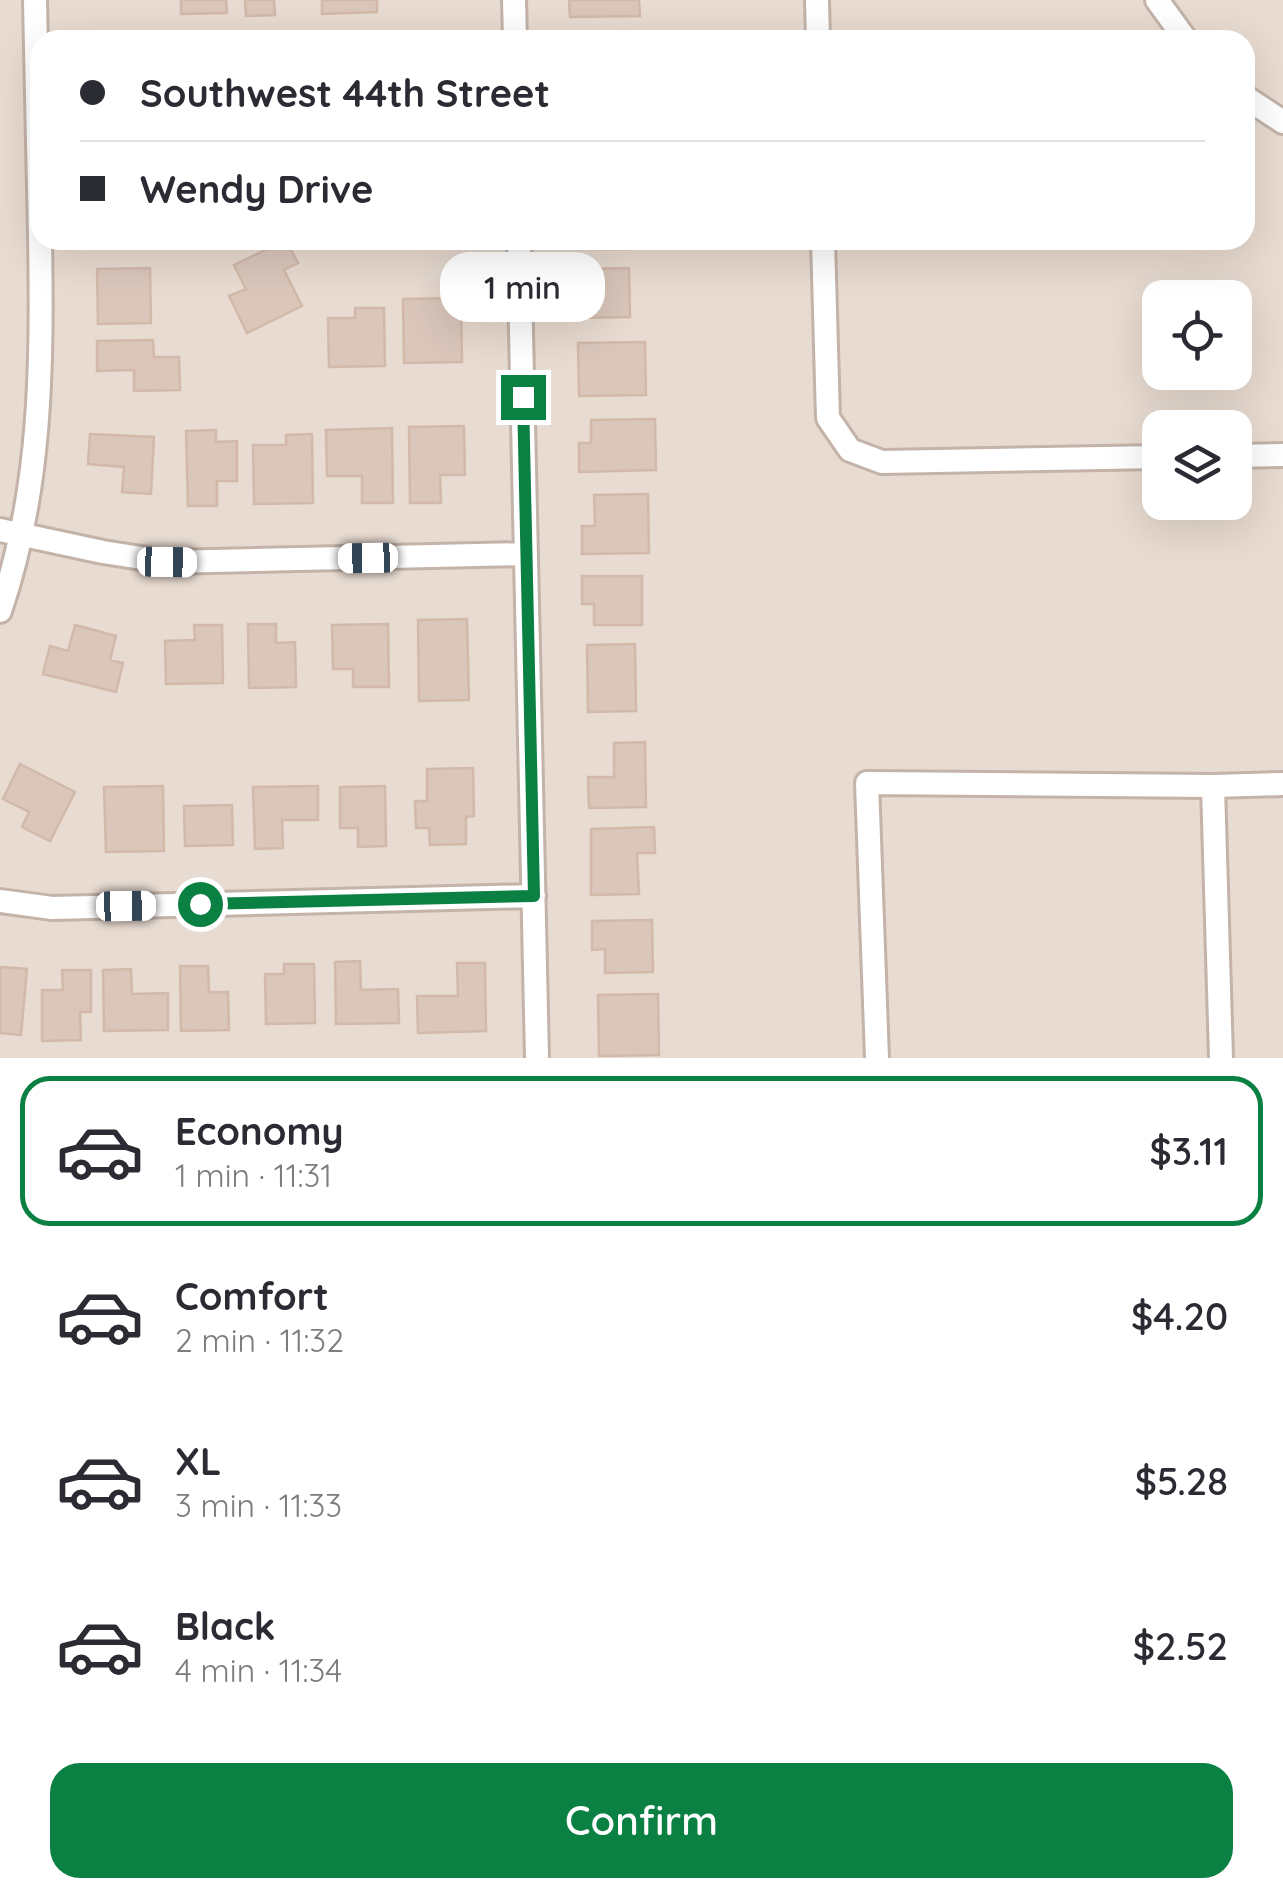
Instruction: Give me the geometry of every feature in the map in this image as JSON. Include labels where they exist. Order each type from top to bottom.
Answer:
[{"type":"street","points":[[35,0],[35,30]]},
{"type":"street","points":[[514,0],[515,30]]},
{"type":"street","points":[[818,0],[818,30]]},
{"type":"street","points":[[1157,0],[1179,30]]},
{"type":"street","points":[[1255,104],[1283,122]]},
{"type":"street","points":[[0,611],[11,533],[35,468],[41,392],[39,250]]},
{"type":"street","points":[[519,250],[538,1058]]},
{"type":"street","points":[[823,250],[828,418],[850,450],[882,462],[1142,457]]},
{"type":"street","points":[[1252,456],[1283,455]]},
{"type":"street","points":[[11,533],[167,562],[526,554]]},
{"type":"street","points":[[877,1058],[867,783],[1283,784]]},
{"type":"street","points":[[1213,786],[1220,1058]]},
{"type":"street","points":[[0,901],[52,908],[534,896]]},
{"type":"shaded area","points":[[0,0],[1283,0],[1283,1058],[0,1058]]},
{"type":"building","points":[[181,0],[226,0],[227,13],[181,14]]},
{"type":"building","points":[[245,0],[274,0],[275,15],[246,16]]},
{"type":"building","points":[[322,0],[377,0],[377,12],[322,14]]},
{"type":"building","points":[[569,0],[639,0],[640,16],[570,17]]},
{"type":"building","points":[[265,250],[291,250],[298,263],[284,270],[302,306],[247,333],[229,296],[246,289],[234,265]]},
{"type":"building","points":[[150,268],[151,323],[98,324],[97,269]]},
{"type":"building","points":[[629,268],[630,317],[577,318],[576,269]]},
{"type":"building","points":[[461,298],[462,362],[404,363],[403,299]]},
{"type":"building","points":[[355,308],[384,308],[385,366],[329,367],[328,318],[355,318]]},
{"type":"building","points":[[153,340],[154,357],[179,357],[180,390],[134,391],[134,370],[97,371],[97,341]]},
{"type":"building","points":[[645,342],[646,395],[579,396],[578,343]]},
{"type":"building","points":[[655,419],[656,470],[579,472],[579,443],[591,443],[591,420]]},
{"type":"building","points":[[464,426],[465,475],[440,475],[441,503],[410,503],[409,427]]},
{"type":"building","points":[[392,428],[393,503],[362,503],[362,476],[327,476],[326,430]]},
{"type":"building","points":[[216,430],[216,442],[237,441],[237,481],[217,481],[217,506],[188,506],[186,431]]},
{"type":"building","points":[[90,434],[154,437],[151,494],[122,492],[124,467],[88,464]]},
{"type":"building","points":[[312,434],[313,503],[254,504],[253,445],[286,445],[286,435]]},
{"type":"building","points":[[648,494],[649,553],[582,554],[582,526],[595,526],[594,495]]},
{"type":"building","points":[[582,576],[642,576],[642,625],[594,625],[594,604],[582,604]]},
{"type":"building","points":[[467,619],[469,700],[419,701],[418,620]]},
{"type":"building","points":[[248,624],[276,624],[276,643],[295,642],[296,687],[249,688]]},
{"type":"building","points":[[388,624],[389,687],[353,687],[353,669],[333,669],[332,625]]},
{"type":"building","points":[[75,625],[116,636],[110,660],[123,663],[116,692],[43,674],[50,646],[68,651]]},
{"type":"building","points":[[194,625],[222,625],[223,683],[166,684],[165,641],[195,640]]},
{"type":"building","points":[[635,644],[636,711],[588,712],[587,645]]},
{"type":"building","points":[[645,742],[646,807],[589,808],[588,777],[614,777],[614,743]]},
{"type":"building","points":[[20,764],[75,792],[50,841],[22,827],[29,812],[3,799]]},
{"type":"building","points":[[473,768],[474,816],[466,817],[466,844],[430,845],[429,828],[416,828],[415,801],[427,801],[427,769]]},
{"type":"building","points":[[163,786],[164,851],[106,852],[104,787]]},
{"type":"building","points":[[318,786],[318,820],[282,820],[283,848],[255,849],[253,787]]},
{"type":"building","points":[[385,786],[386,846],[358,847],[358,828],[340,828],[340,787]]},
{"type":"building","points":[[232,805],[233,845],[185,846],[184,806]]},
{"type":"building","points":[[654,827],[655,853],[637,853],[639,894],[591,895],[591,829]]},
{"type":"building","points":[[652,920],[653,972],[605,973],[605,949],[592,950],[592,921]]},
{"type":"building","points":[[360,961],[361,990],[398,989],[399,1023],[336,1024],[335,962]]},
{"type":"building","points":[[457,963],[485,963],[486,1031],[418,1033],[417,996],[458,996]]},
{"type":"building","points":[[284,964],[314,964],[315,1023],[266,1024],[265,974],[284,974]]},
{"type":"building","points":[[180,966],[208,966],[209,992],[228,992],[229,1030],[181,1031]]},
{"type":"building","points":[[0,967],[27,969],[21,1035],[0,1033]]},
{"type":"building","points":[[131,969],[132,994],[168,993],[168,1030],[104,1031],[103,970]]},
{"type":"building","points":[[62,970],[91,970],[91,1012],[80,1012],[81,1040],[42,1041],[42,990],[63,990]]},
{"type":"building","points":[[658,994],[659,1055],[599,1056],[598,995]]},
{"type":"route","points":[[200,904],[534,896],[523,397]]}]
